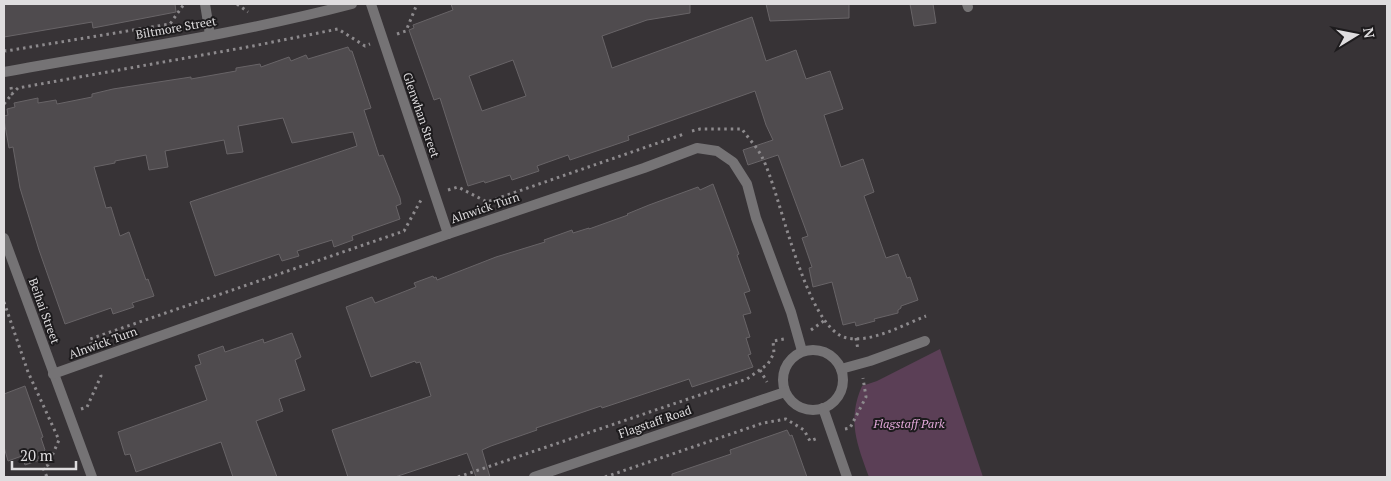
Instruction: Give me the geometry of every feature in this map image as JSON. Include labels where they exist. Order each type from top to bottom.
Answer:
[{"type":"street","points":[[205,4],[210,35]]},
{"type":"street","name":"Biltmore Street","points":[[6,71],[210,35],[315,14],[352,4]]},
{"type":"street","name":"Glenwhan Street","points":[[371,4],[448,234]]},
{"type":"street","name":"Alnwick Turn","points":[[53,374],[448,234],[644,168],[696,148],[718,151],[733,162],[746,184],[756,218],[791,312],[802,352]]},
{"type":"street","name":"Beihai Street","points":[[4,238],[91,477]]},
{"type":"street","points":[[841,369],[925,341]]},
{"type":"street","points":[[811,350],[829,354],[841,369],[843,378],[842,388],[832,404],[814,410],[805,409],[790,400],[785,392],[783,372],[794,356],[802,352],[811,350]]},
{"type":"street","name":"Flagstaff Road","points":[[534,477],[785,392]]},
{"type":"street","points":[[823,408],[847,477]]},
{"type":"path","points":[[4,50],[6,52],[170,24],[184,4]]},
{"type":"path","points":[[4,104],[18,88],[338,29],[365,46],[406,31],[418,4]]},
{"type":"path","points":[[6,71],[12,94]]},
{"type":"path","points":[[50,421],[87,407],[101,376],[90,339],[404,231],[419,201],[458,187],[487,202],[700,129],[742,129],[762,156],[807,289],[829,327],[845,338],[867,339],[926,316]]},
{"type":"path","points":[[4,302],[28,372],[59,440],[48,465],[42,468],[46,477]]},
{"type":"path","points":[[458,477],[747,379],[768,364],[774,353],[773,341],[802,336],[825,320]]},
{"type":"path","points":[[605,477],[763,423],[786,419],[804,430],[810,441],[850,428],[866,397],[856,338]]},
{"type":"green space","name":"Flagstaff Park","points":[[940,349],[983,477],[869,477],[855,432],[854,421],[862,386],[877,381]]},
{"type":"building","points":[[4,4],[175,4],[176,12],[93,28],[92,22],[4,37]]},
{"type":"building","points":[[451,4],[690,4],[690,13],[647,20],[602,36],[612,68],[752,17],[766,61],[796,50],[806,79],[830,71],[843,109],[824,115],[841,167],[863,159],[874,192],[864,196],[886,258],[898,254],[907,278],[910,277],[918,300],[901,306],[898,313],[874,319],[875,321],[856,326],[855,322],[843,325],[832,282],[813,287],[809,268],[812,267],[802,238],[808,236],[778,155],[748,165],[743,150],[773,140],[755,91],[628,136],[629,140],[570,160],[568,155],[537,166],[539,171],[512,180],[510,175],[468,186],[440,98],[434,100],[409,30],[414,28],[413,25],[453,10]],"holes":[[[513,60],[526,96],[482,111],[469,76]]]},
{"type":"building","points":[[766,4],[849,4],[849,18],[770,21]]},
{"type":"building","points":[[910,4],[933,4],[936,23],[914,26]]},
{"type":"building","points":[[348,47],[352,51],[371,108],[364,110],[379,156],[383,155],[400,198],[401,204],[396,206],[400,219],[352,236],[353,240],[334,247],[332,240],[297,251],[299,256],[282,261],[279,254],[215,276],[190,202],[357,146],[353,132],[292,143],[283,118],[238,126],[243,152],[227,154],[224,140],[165,151],[168,167],[149,170],[146,155],[94,167],[106,208],[111,207],[120,236],[129,232],[146,280],[148,279],[154,296],[132,303],[134,307],[113,314],[111,308],[65,324],[20,188],[13,147],[9,148],[4,120],[4,116],[8,115],[7,109],[15,107],[14,103],[38,98],[38,103],[56,100],[57,104],[92,97],[92,94],[113,89],[191,77],[191,79],[236,71],[236,68],[260,64],[261,67],[289,57],[291,61],[306,55],[308,59]]},
{"type":"building","points":[[713,184],[739,254],[737,255],[750,291],[744,293],[751,313],[743,315],[750,337],[746,338],[751,354],[748,355],[753,367],[692,387],[689,379],[602,408],[601,406],[536,428],[537,430],[491,446],[482,450],[490,477],[476,477],[467,453],[395,477],[348,477],[332,430],[431,396],[420,362],[416,363],[415,361],[371,377],[346,307],[372,297],[375,303],[416,287],[414,283],[433,276],[437,280],[496,257],[545,242],[544,240],[572,230],[573,233],[589,229],[698,187],[700,190]]},
{"type":"building","points":[[292,333],[301,357],[295,360],[305,390],[279,399],[283,411],[256,421],[277,477],[233,477],[221,442],[136,472],[130,454],[125,455],[118,432],[207,400],[195,366],[201,364],[198,355],[223,346],[225,352],[263,339],[264,343]]},
{"type":"building","points":[[25,386],[43,437],[41,438],[45,450],[43,452],[45,458],[25,465],[22,456],[8,461],[4,447],[4,394]]},
{"type":"building","points":[[787,430],[790,436],[792,435],[807,477],[672,477],[672,474],[731,454],[730,450]]}]
